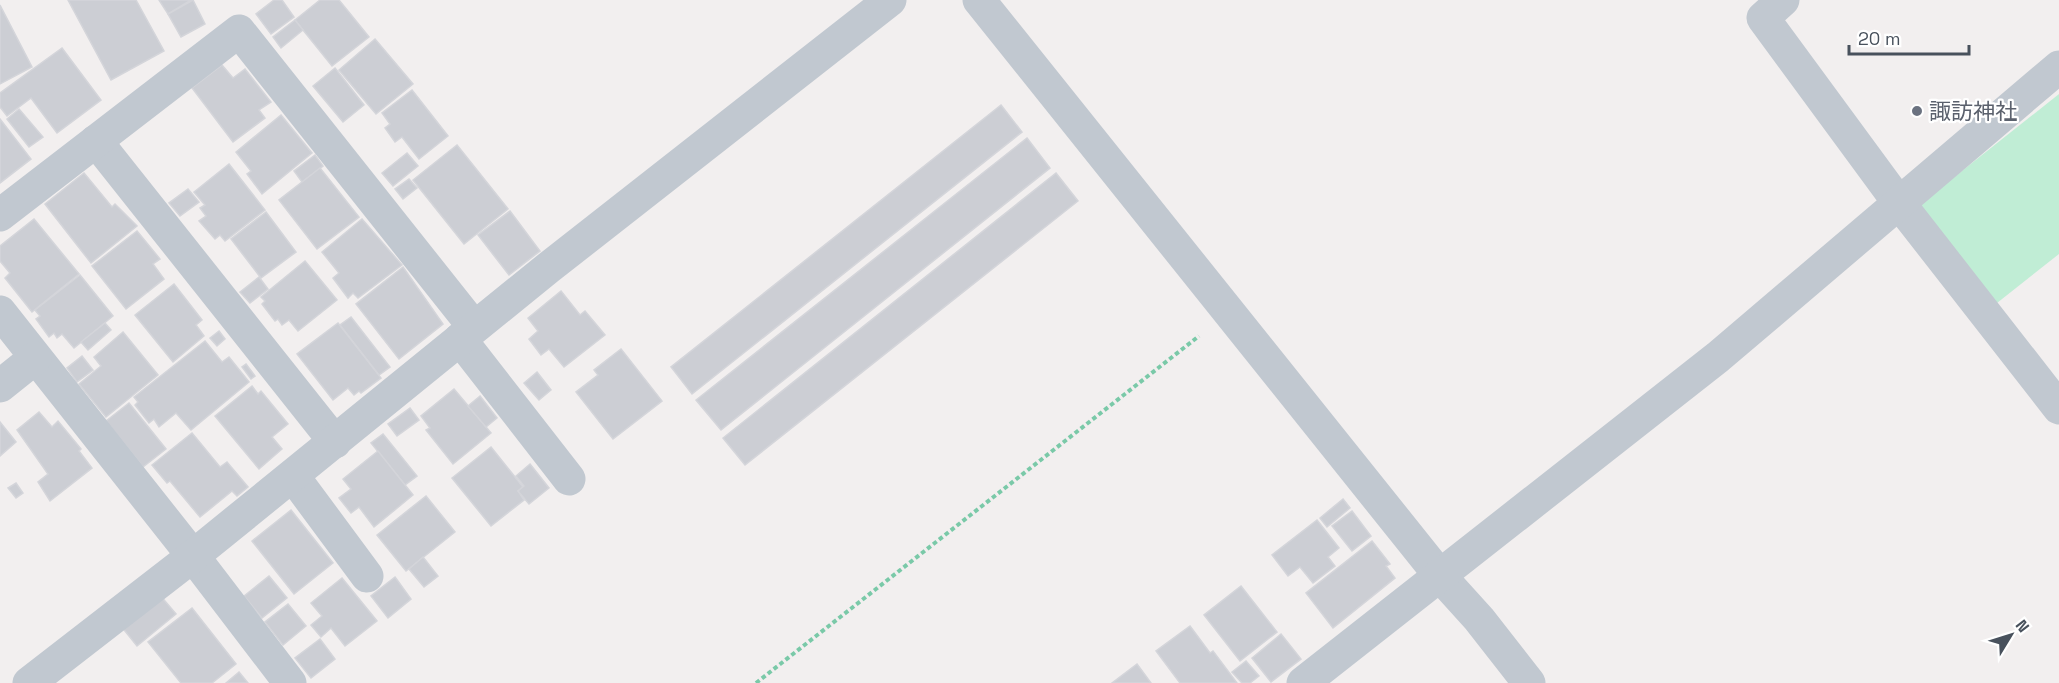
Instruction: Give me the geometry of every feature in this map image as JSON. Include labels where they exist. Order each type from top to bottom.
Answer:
[{"type":"street","points":[[29,683],[193,556],[467,333],[890,0]]},
{"type":"street","points":[[979,0],[1441,577],[1479,619],[1529,683]]},
{"type":"street","points":[[1783,0],[1762,18],[1899,203],[2059,408]]},
{"type":"street","points":[[0,215],[239,31],[467,333],[569,479]]},
{"type":"street","points":[[1303,683],[1441,577],[1718,357],[2059,67]]},
{"type":"street","points":[[96,141],[334,442]]},
{"type":"street","points":[[0,312],[290,683]]},
{"type":"street","points":[[0,386],[35,358]]},
{"type":"street","points":[[293,476],[367,576]]},
{"type":"path","points":[[756,683],[1229,312]]},
{"type":"green space","points":[[2059,94],[2059,254],[1997,303],[1919,205]]},
{"type":"building","points":[[68,0],[136,0],[164,51],[111,80]]},
{"type":"building","points":[[159,0],[191,0],[168,14]]},
{"type":"building","points":[[193,0],[205,24],[181,37],[168,14]]},
{"type":"building","points":[[274,0],[282,0],[294,17],[271,34],[256,14]]},
{"type":"building","points":[[320,0],[339,0],[369,37],[332,66],[295,20]]},
{"type":"building","points":[[0,5],[32,67],[0,84]]},
{"type":"building","points":[[295,20],[303,30],[281,48],[273,37]]},
{"type":"building","points":[[375,39],[413,84],[376,114],[339,70]]},
{"type":"building","points":[[62,48],[101,100],[57,133],[31,98],[7,116],[0,107],[0,93]]},
{"type":"building","points":[[222,65],[233,78],[245,69],[271,102],[259,110],[265,118],[233,142],[192,88]]},
{"type":"building","points":[[335,68],[364,105],[343,122],[313,86]]},
{"type":"building","points":[[412,90],[448,136],[419,159],[402,137],[395,142],[385,128],[390,124],[382,113]]},
{"type":"building","points":[[1001,105],[1022,132],[692,394],[671,367]]},
{"type":"building","points":[[19,109],[43,137],[29,147],[7,119]]},
{"type":"building","points":[[281,115],[312,153],[262,194],[247,174],[251,171],[236,152]]},
{"type":"building","points":[[0,119],[31,159],[0,183]]},
{"type":"building","points":[[1027,138],[1050,168],[721,430],[696,400]]},
{"type":"building","points":[[457,145],[508,209],[464,244],[413,180]]},
{"type":"building","points":[[407,153],[418,166],[393,186],[382,173]]},
{"type":"building","points":[[315,155],[323,166],[302,182],[294,171]]},
{"type":"building","points":[[229,164],[265,210],[225,241],[220,235],[215,239],[199,221],[206,216],[200,208],[205,205],[194,192]]},
{"type":"building","points":[[320,168],[359,217],[317,249],[279,200]]},
{"type":"building","points":[[84,173],[112,207],[115,204],[137,226],[91,263],[45,204]]},
{"type":"building","points":[[1056,173],[1078,201],[745,465],[723,438]]},
{"type":"building","points":[[409,179],[417,188],[403,199],[395,189]]},
{"type":"building","points":[[188,189],[199,202],[180,216],[169,203]]},
{"type":"building","points":[[510,211],[540,251],[509,275],[478,235]]},
{"type":"building","points":[[266,212],[296,252],[261,278],[231,239]]},
{"type":"building","points":[[34,219],[79,274],[32,312],[5,278],[10,273],[0,261],[0,246]]},
{"type":"building","points":[[362,219],[402,265],[358,298],[353,293],[348,298],[333,278],[339,273],[322,252]]},
{"type":"building","points":[[137,231],[160,259],[153,264],[164,279],[126,309],[92,266]]},
{"type":"building","points":[[305,261],[337,300],[298,331],[289,320],[282,325],[278,319],[275,321],[262,304],[265,301],[261,297]]},
{"type":"building","points":[[403,267],[443,324],[399,359],[356,304]]},
{"type":"building","points":[[80,275],[113,316],[74,348],[62,334],[57,338],[54,333],[49,337],[36,319],[40,316],[35,310]]},
{"type":"building","points":[[259,277],[268,289],[250,303],[240,292]]},
{"type":"building","points":[[174,284],[202,320],[196,325],[204,336],[173,362],[135,315]]},
{"type":"building","points":[[561,291],[580,315],[585,311],[605,335],[564,367],[549,349],[541,355],[529,339],[538,331],[528,318]]},
{"type":"building","points":[[351,317],[390,367],[379,375],[340,325]]},
{"type":"building","points":[[105,323],[111,330],[88,350],[81,342]]},
{"type":"building","points":[[338,323],[381,378],[361,393],[359,391],[354,395],[348,388],[333,400],[297,354]]},
{"type":"building","points":[[219,331],[225,339],[217,346],[210,338]]},
{"type":"building","points":[[123,332],[158,375],[106,417],[79,384],[101,366],[94,357]]},
{"type":"building","points":[[205,341],[222,362],[229,357],[249,382],[191,430],[176,413],[159,427],[154,419],[149,423],[135,405],[138,402],[134,397]]},
{"type":"building","points":[[621,349],[662,401],[613,439],[576,392],[598,375],[594,370]]},
{"type":"building","points":[[82,356],[93,370],[77,382],[67,368]]},
{"type":"building","points":[[246,364],[255,376],[251,379],[242,367]]},
{"type":"building","points":[[537,372],[551,390],[539,400],[524,383]]},
{"type":"building","points":[[252,386],[258,394],[261,391],[288,424],[272,437],[282,449],[259,469],[215,416]]},
{"type":"building","points":[[454,389],[491,433],[453,464],[426,430],[430,428],[421,416]]},
{"type":"building","points":[[480,396],[497,418],[486,427],[468,406]]},
{"type":"building","points":[[129,403],[166,449],[143,467],[106,421]]},
{"type":"building","points":[[410,408],[419,420],[397,436],[388,424]]},
{"type":"building","points":[[39,412],[52,427],[58,421],[81,449],[79,451],[92,468],[50,501],[38,482],[48,474],[17,430]]},
{"type":"building","points":[[0,422],[16,442],[0,456]]},
{"type":"building","points":[[192,433],[220,467],[227,462],[248,487],[237,496],[232,491],[200,517],[170,481],[167,483],[152,465]]},
{"type":"building","points":[[383,434],[417,476],[405,485],[371,443]]},
{"type":"building","points":[[491,447],[523,487],[518,491],[524,500],[491,526],[452,478]]},
{"type":"building","points":[[378,451],[413,495],[374,527],[359,507],[351,513],[339,498],[351,489],[343,479]]},
{"type":"building","points":[[530,464],[549,488],[529,504],[518,491],[524,486],[516,476]]},
{"type":"building","points":[[16,483],[23,493],[16,498],[8,488]]},
{"type":"building","points":[[426,496],[455,532],[406,571],[377,535]]},
{"type":"building","points":[[1343,499],[1350,508],[1327,527],[1320,518]]},
{"type":"building","points":[[291,510],[333,563],[294,594],[252,541]]},
{"type":"building","points":[[1352,511],[1371,536],[1352,551],[1332,526]]},
{"type":"building","points":[[1317,520],[1339,548],[1328,557],[1335,566],[1313,583],[1300,567],[1288,576],[1272,555]]},
{"type":"building","points":[[1372,541],[1390,564],[1386,566],[1395,578],[1333,628],[1306,593]]},
{"type":"building","points":[[423,557],[438,576],[424,587],[409,569]]},
{"type":"building","points":[[269,576],[287,598],[262,618],[244,596]]},
{"type":"building","points":[[395,577],[411,599],[388,618],[371,596]]},
{"type":"building","points":[[342,578],[377,621],[345,646],[331,628],[321,637],[311,625],[322,616],[311,603]]},
{"type":"building","points":[[1241,586],[1277,632],[1240,661],[1204,615]]},
{"type":"building","points":[[159,594],[176,614],[137,646],[121,626]]},
{"type":"building","points":[[288,604],[306,626],[283,645],[265,622]]},
{"type":"building","points":[[192,608],[236,664],[212,683],[181,683],[148,642]]},
{"type":"building","points":[[1190,626],[1210,653],[1213,651],[1237,683],[1180,683],[1156,651]]},
{"type":"building","points":[[1281,634],[1301,659],[1271,682],[1252,658]]},
{"type":"building","points":[[320,639],[335,659],[311,678],[295,658]]},
{"type":"building","points":[[1246,661],[1259,676],[1250,683],[1242,683],[1232,672]]},
{"type":"building","points":[[1137,664],[1151,683],[1112,683]]},
{"type":"building","points":[[239,672],[248,683],[226,683]]},
{"type":"place","name":"諏訪神社","points":[[1917,111]]}]
